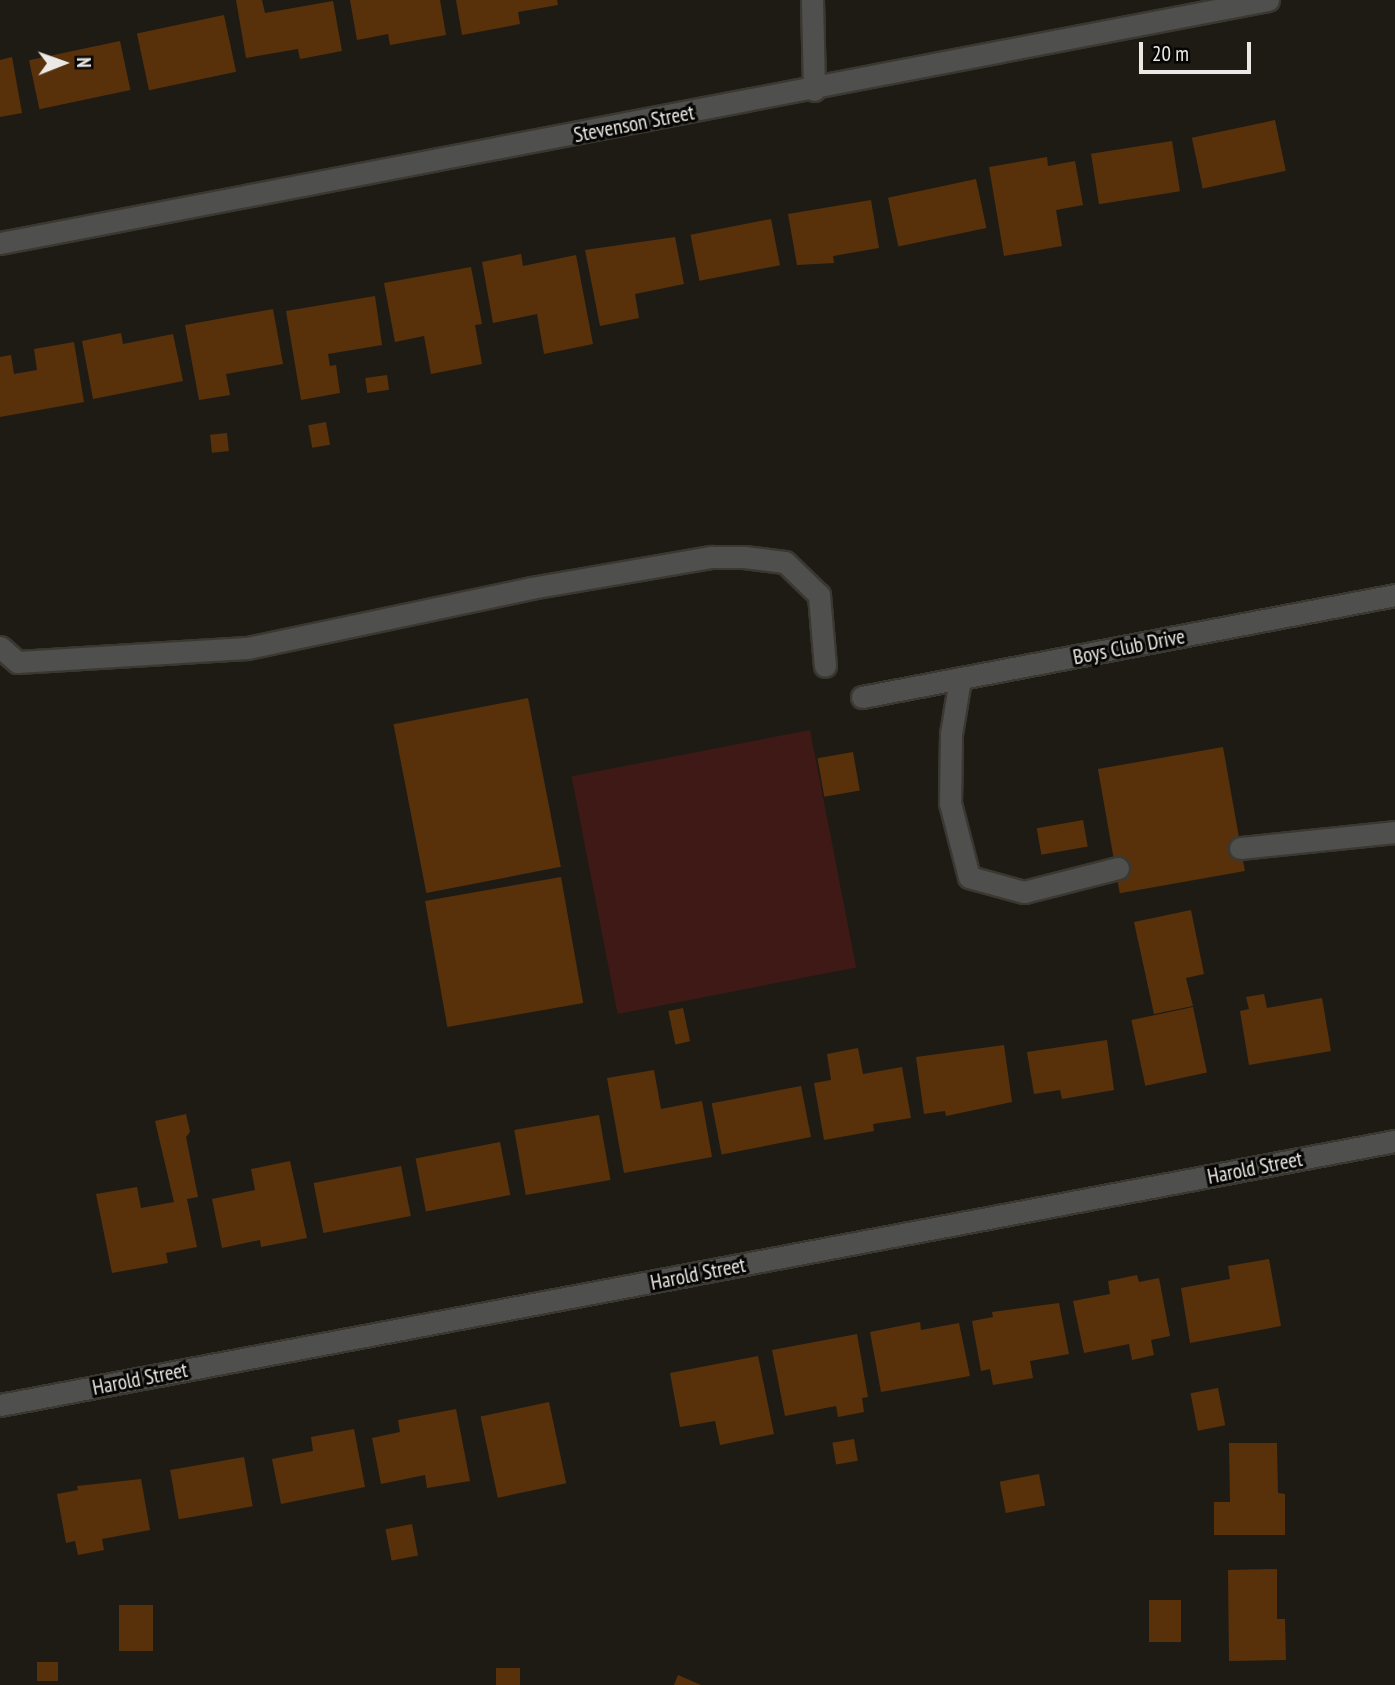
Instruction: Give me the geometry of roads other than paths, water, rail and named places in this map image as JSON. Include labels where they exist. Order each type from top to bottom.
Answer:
[{"type":"street","points":[[812,0],[814,90]]},
{"type":"street","name":"Stevenson Street","points":[[0,243],[814,90],[1268,0]]},
{"type":"street","points":[[0,647],[18,662],[247,648],[531,588],[711,557],[744,556],[785,562],[819,594],[825,666]]},
{"type":"street","name":"Boys Club Drive","points":[[862,697],[1395,595]]},
{"type":"street","points":[[960,679],[951,734],[950,803],[970,877],[1024,892],[1118,868]]},
{"type":"street","points":[[1240,848],[1395,832]]},
{"type":"street","name":"Harold Street","points":[[0,1405],[1395,1141]]}]
